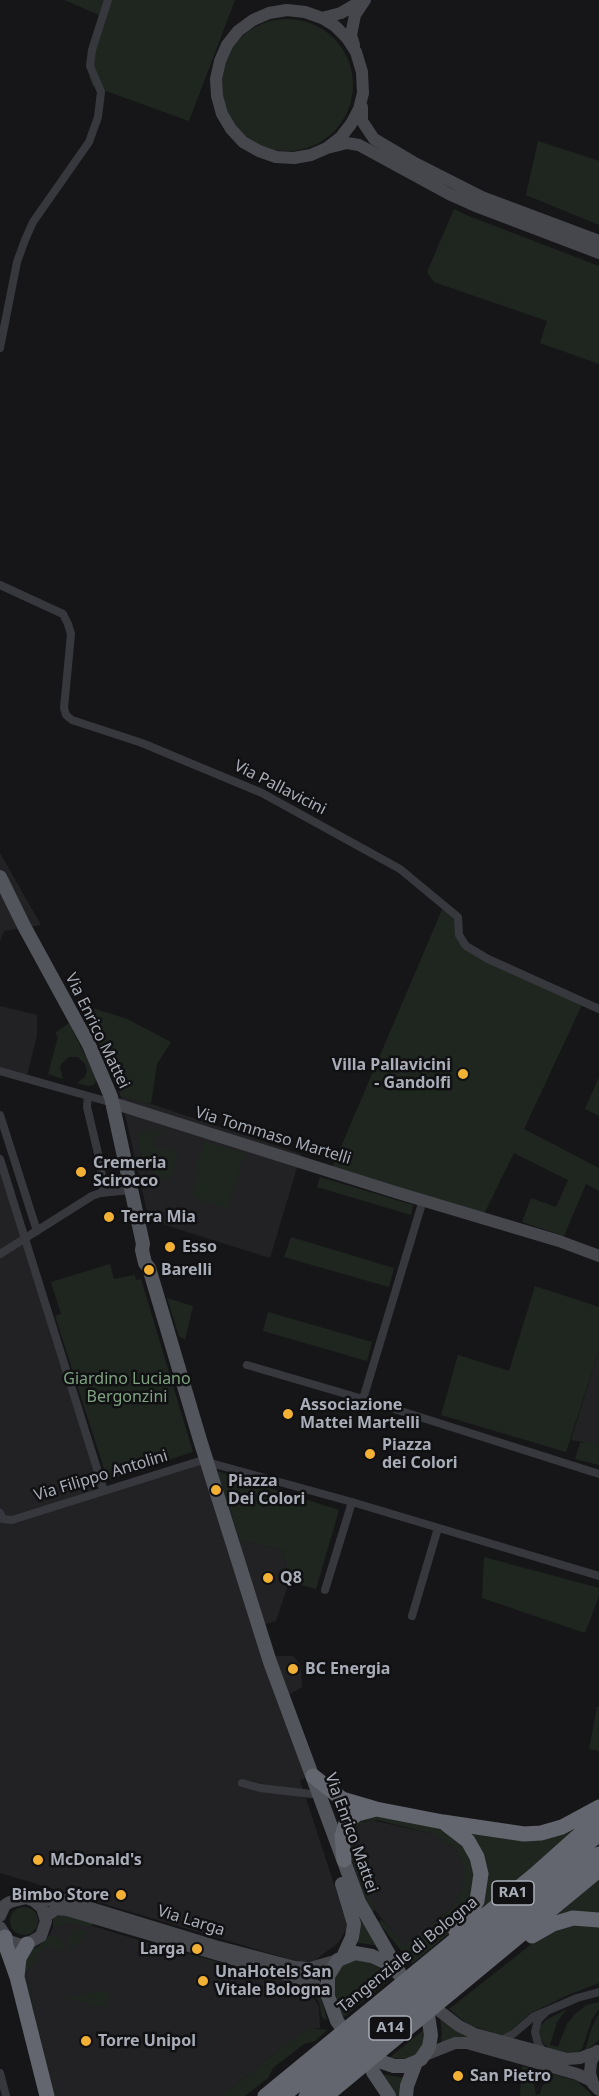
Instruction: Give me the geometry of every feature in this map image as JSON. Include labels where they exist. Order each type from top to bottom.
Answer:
[{"type":"highway","points":[[313,1776],[342,1799],[376,1809],[516,1833],[534,1834],[562,1827],[599,1807]]},
{"type":"highway","points":[[344,1860],[341,1842],[346,1823],[357,1815],[376,1809]]},
{"type":"highway","name":"Tangenziale di Bologna","points":[[265,2096],[331,2066],[437,1975],[534,1875],[599,1817]]},
{"type":"highway","points":[[437,1975],[477,1901],[481,1881],[480,1865],[472,1847],[462,1835],[443,1822]]},
{"type":"highway","name":"A14","points":[[284,2096],[331,2066],[599,1833]]},
{"type":"highway","name":"A14","points":[[437,1975],[564,1885],[599,1854]]},
{"type":"highway","name":"Tangenziale di Bologna","points":[[437,1975],[496,1956],[599,1870]]},
{"type":"highway","points":[[496,1956],[515,1949],[534,1935],[562,1921],[582,1917],[599,1920]]},
{"type":"highway","points":[[2,1932],[17,1977],[47,2096]]},
{"type":"highway","points":[[17,1977],[19,1958],[27,1944]]},
{"type":"highway","name":"Tangenziale di Bologna","points":[[326,2096],[331,2066]]},
{"type":"highway","name":"A14","points":[[306,2096],[331,2066]]},
{"type":"main road","points":[[322,18],[341,13],[364,0]]},
{"type":"main road","points":[[364,0],[355,15],[351,35],[362,72],[362,121],[374,139],[435,174],[482,197],[599,241]]},
{"type":"main road","points":[[356,52],[335,26],[322,18],[304,12],[287,10],[269,13],[253,20],[238,31],[227,45],[220,61],[216,87],[222,114],[231,129],[243,142],[259,151],[276,157],[294,158],[311,155],[347,142],[367,148],[415,176],[507,220],[599,253]]},
{"type":"main road","points":[[327,148],[341,137],[351,124],[359,109],[363,93]]},
{"type":"main road","name":"Via Enrico Mattei","points":[[0,877],[89,1045],[113,1103],[143,1244],[143,1256],[149,1268],[206,1460],[283,1699],[363,1912],[399,1972]]},
{"type":"main road","name":"Via Tommaso Martelli","points":[[113,1103],[559,1241],[599,1256]]},
{"type":"main road","name":"Via Enrico Mattei","points":[[283,1699],[290,1729],[354,1921],[353,1932],[340,1958]]},
{"type":"main road","name":"Via Larga","points":[[0,1916],[5,1905],[16,1899],[26,1898],[34,1901],[61,1899],[215,1946],[295,1967],[310,1968],[340,1958]]},
{"type":"main road","points":[[2,1932],[15,1944],[27,1944],[41,1936],[46,1926],[46,1916],[42,1908],[34,1901]]},
{"type":"main road","name":"Via Larga","points":[[46,1916],[56,1909],[67,1910],[304,1980],[314,1984],[328,1996]]},
{"type":"main road","points":[[389,2096],[377,2079],[367,2057],[345,2034],[334,2016],[328,1996],[328,1976],[340,1958],[355,1953],[381,1959],[399,1972],[419,1996],[463,2029],[545,2054],[572,2059],[597,2050]]},
{"type":"main road","points":[[406,2096],[407,2086],[431,2041],[428,2015],[419,1996]]},
{"type":"main road","points":[[367,2057],[394,2066],[406,2066],[454,2043],[463,2043],[577,2074],[595,2085]]},
{"type":"main road","points":[[595,2085],[590,2067],[597,2050]]},
{"type":"street","points":[[0,348],[17,262],[25,240],[33,222],[89,142],[98,117],[101,92],[90,66],[92,50],[108,0]]},
{"type":"street","name":"Via Pallavicini","points":[[0,585],[63,614],[70,634],[63,708],[72,720],[142,743],[262,793],[400,869],[458,917],[459,935],[466,946],[599,1010]]},
{"type":"street","points":[[0,1071],[113,1103]]},
{"type":"street","points":[[88,1096],[87,1107],[101,1166],[103,1193]]},
{"type":"street","points":[[0,1115],[37,1231]]},
{"type":"street","points":[[0,1159],[104,1491]]},
{"type":"street","points":[[0,1254],[92,1196],[131,1190]]},
{"type":"street","points":[[363,1399],[423,1200]]},
{"type":"street","points":[[247,1365],[363,1399],[599,1474]]},
{"type":"street","points":[[206,1460],[599,1576]]},
{"type":"street","name":"Via Filippo Antolini","points":[[3,1517],[104,1491],[206,1460]]},
{"type":"street","points":[[325,1590],[352,1502]]},
{"type":"street","points":[[412,1616],[438,1528]]},
{"type":"street","name":"Via Enrico Mattei","points":[[242,1784],[312,1794]]},
{"type":"street","points":[[499,2041],[513,2034],[533,2017],[577,1998],[599,1992]]},
{"type":"street","points":[[545,2054],[538,2044],[535,2032],[538,2020],[546,2012]]},
{"type":"street","points":[[0,2073],[6,2096]]},
{"type":"shaded area","points":[[0,853],[41,925],[4,931],[0,942]]},
{"type":"shaded area","points":[[0,1006],[37,1015],[37,1035],[27,1076],[0,1069]]},
{"type":"shaded area","points":[[121,1097],[151,1104],[301,1154],[270,1258],[149,1220]]},
{"type":"shaded area","points":[[0,1152],[106,1490],[206,1457],[217,1471],[240,1540],[283,1550],[289,1582],[276,1621],[265,1624],[273,1656],[293,1656],[299,1663],[302,1687],[289,1695],[317,1773],[300,1780],[346,1921],[346,1930],[338,1943],[314,1961],[299,1962],[0,1873]]},
{"type":"shaded area","points":[[599,1350],[599,1445],[571,1440]]},
{"type":"shaded area","points":[[371,1820],[433,1834],[456,1849],[464,1867],[461,1891],[451,1909],[404,1947],[375,1910],[355,1861],[353,1846],[355,1832],[360,1824]]},
{"type":"shaded area","points":[[72,1923],[83,1923],[184,1954],[302,1985],[319,2007],[320,2028],[310,2028],[299,2034],[222,2096],[57,2096],[50,2078],[25,1973],[53,1928]]},
{"type":"green space","points":[[64,0],[235,0],[189,121],[92,86],[87,67],[90,43],[99,15]]},
{"type":"green space","points":[[287,19],[312,24],[334,38],[348,60],[353,85],[348,110],[334,132],[312,146],[287,151],[262,146],[240,132],[226,110],[221,85],[226,60],[240,38],[262,24]]},
{"type":"green space","points":[[538,141],[599,161],[599,225],[526,195]]},
{"type":"green space","points":[[454,209],[599,266],[599,364],[540,343],[547,321],[434,282],[427,272]]},
{"type":"green space","points":[[444,905],[458,917],[466,946],[582,999],[581,1007],[524,1129],[599,1168],[599,1191],[586,1184],[564,1236],[522,1222],[531,1198],[556,1207],[568,1180],[514,1153],[484,1214],[332,1168]]},
{"type":"green space","points":[[80,1004],[127,1019],[171,1042],[157,1064],[151,1104],[121,1097],[105,1055]]},
{"type":"green space","points":[[69,1023],[96,1078],[95,1084],[88,1086],[77,1083],[85,1077],[87,1070],[78,1057],[69,1057],[62,1063],[60,1068],[63,1079],[48,1074],[58,1037],[55,1033]]},
{"type":"green space","points":[[599,1077],[599,1116],[585,1109]]},
{"type":"green space","points":[[145,1129],[175,1136],[159,1134],[154,1137],[153,1141],[153,1147],[156,1149],[169,1149],[177,1152],[173,1176],[165,1181],[143,1159],[138,1142],[141,1132]]},
{"type":"green space","points":[[205,1141],[245,1153],[227,1209],[193,1197],[200,1173],[195,1170]]},
{"type":"green space","points":[[320,1177],[413,1205],[411,1215],[317,1187]]},
{"type":"green space","points":[[291,1237],[394,1268],[389,1287],[284,1257]]},
{"type":"green space","name":"Giardino Luciano Bergonzini","points":[[110,1264],[114,1279],[135,1275],[136,1280],[141,1279],[193,1452],[110,1479],[106,1475],[55,1316],[61,1314],[51,1282]]},
{"type":"green space","points":[[535,1286],[599,1307],[599,1350],[566,1452],[441,1415],[458,1355],[509,1371]]},
{"type":"green space","points":[[167,1298],[193,1306],[185,1340],[179,1336]]},
{"type":"green space","points":[[268,1312],[372,1342],[367,1361],[263,1331]]},
{"type":"green space","points":[[591,1442],[599,1445],[599,1465],[575,1459],[580,1443]]},
{"type":"green space","points":[[217,1471],[339,1510],[316,1589],[289,1582],[283,1550],[240,1540]]},
{"type":"green space","points":[[484,1557],[599,1588],[599,1596],[585,1633],[482,1598]]},
{"type":"green space","points":[[597,1707],[599,1707],[599,1751],[589,1749]]},
{"type":"green space","points":[[368,1814],[444,1829],[472,1855],[477,1888],[449,1933],[412,1964],[378,1922],[382,1920],[404,1946],[451,1909],[461,1891],[464,1867],[456,1849],[433,1834],[377,1820],[365,1821],[357,1827],[353,1846],[358,1870],[375,1910],[372,1912],[348,1849],[347,1831]]},
{"type":"green space","points":[[580,1824],[478,1913],[483,1895],[461,1828],[510,1836]]},
{"type":"green space","points":[[330,1829],[379,1946],[354,1942],[357,1931]]},
{"type":"green space","points":[[599,1879],[599,1916],[556,1916]]},
{"type":"green space","points":[[24,1907],[34,1911],[38,1921],[34,1931],[24,1935],[14,1931],[10,1921],[14,1911]]},
{"type":"green space","points":[[59,1912],[95,1923],[91,1926],[72,1923],[53,1928],[53,1916]]},
{"type":"green space","points":[[576,1923],[599,1923],[599,1983],[529,2014],[504,2036],[469,2025],[449,2009],[538,1939]]},
{"type":"green space","points":[[75,1928],[87,1931],[70,1952],[69,1937]]},
{"type":"green space","points":[[49,1936],[61,1939],[64,1944],[63,1950],[46,1946],[25,1973],[50,2078],[57,2096],[53,2096],[21,1968],[31,1949],[39,1946]]},
{"type":"green space","points":[[185,1953],[262,1974],[257,1978]]},
{"type":"green space","points":[[353,1960],[369,1962],[394,1976],[343,2018],[334,1993],[335,1977],[343,1964]]},
{"type":"green space","points":[[303,1983],[317,1990],[322,1999],[327,2020],[322,2018],[319,2002]]},
{"type":"green space","points":[[108,1991],[105,2007],[61,1997]]},
{"type":"green space","points":[[599,2002],[599,2009],[592,2019],[582,2049],[577,2053],[549,2049],[543,2043],[539,2028],[546,2020],[567,2009],[557,2022],[550,2045],[558,2047],[567,2024],[574,2015],[586,2005]]},
{"type":"green space","points":[[599,2013],[599,2040],[585,2051],[592,2027]]},
{"type":"green space","points":[[440,2017],[477,2039],[441,2044]]},
{"type":"green space","points":[[310,2028],[327,2030],[315,2041],[304,2044],[273,2068],[268,2078],[245,2096],[222,2096],[299,2034]]},
{"type":"green space","points":[[425,2029],[422,2047],[416,2054],[408,2059],[389,2058]]},
{"type":"green space","points":[[522,2066],[531,2068],[536,2095],[540,2094],[542,2086],[549,2080],[547,2075],[549,2073],[577,2081],[593,2096],[520,2096]]},
{"type":"green space","points":[[380,2074],[405,2078],[402,2096],[393,2096]]},
{"type":"place","name":"Villa Pallavicini - Gandolfi","points":[[463,1074]]},
{"type":"place","name":"Cremeria Scirocco","points":[[81,1172]]},
{"type":"place","name":"Terra Mia","points":[[109,1217]]},
{"type":"place","name":"Esso","points":[[170,1247]]},
{"type":"place","name":"Barelli","points":[[149,1270]]},
{"type":"place","name":"Associazione Mattei Martelli","points":[[288,1414]]},
{"type":"place","name":"Piazza dei Colori","points":[[370,1454]]},
{"type":"place","name":"Piazza Dei Colori","points":[[216,1490]]},
{"type":"place","name":"Q8","points":[[268,1578]]},
{"type":"place","name":"BC Energia","points":[[293,1669]]},
{"type":"place","name":"McDonald's","points":[[38,1860]]},
{"type":"place","name":"Bimbo Store","points":[[121,1895]]},
{"type":"place","name":"Larga","points":[[197,1949]]},
{"type":"place","name":"UnaHotels San Vitale Bologna","points":[[203,1981]]},
{"type":"place","name":"Torre Unipol","points":[[86,2041]]},
{"type":"place","name":"San Pietro","points":[[458,2076]]}]
